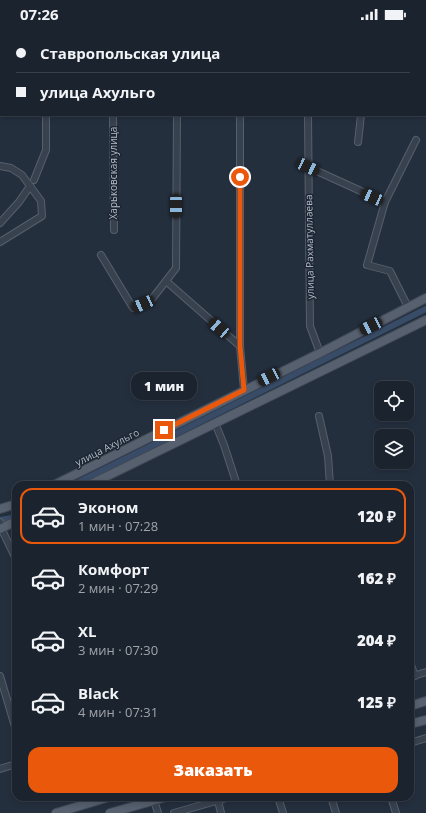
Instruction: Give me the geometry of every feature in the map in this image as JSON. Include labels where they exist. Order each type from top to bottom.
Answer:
[{"type":"main road","name":"улица Ахульго","points":[[62,481],[320,353],[426,298]]},
{"type":"main road","points":[[97,481],[426,320]]},
{"type":"main road","points":[[0,509],[12,505]]},
{"type":"main road","points":[[0,526],[12,522]]},
{"type":"main road","points":[[414,705],[426,702]]},
{"type":"main road","points":[[414,723],[426,720]]},
{"type":"main road","points":[[56,813],[83,801]]},
{"type":"main road","points":[[110,813],[151,801]]},
{"type":"street","points":[[34,180],[46,150],[46,116]]},
{"type":"street","name":"Харьковская улица","points":[[113,116],[114,230]]},
{"type":"street","points":[[101,255],[133,308],[152,299],[176,268],[177,116]]},
{"type":"street","points":[[240,116],[240,346],[244,390]]},
{"type":"street","name":"улица Рахматуллаева","points":[[308,116],[310,326],[320,353]]},
{"type":"street","points":[[358,142],[361,116]]},
{"type":"street","points":[[408,307],[390,271],[367,265],[385,202],[416,140]]},
{"type":"street","points":[[0,166],[11,168],[22,175],[41,201],[42,216],[0,242]]},
{"type":"street","points":[[308,167],[385,202]]},
{"type":"street","points":[[0,223],[19,202],[30,186]]},
{"type":"street","points":[[166,281],[240,346]]},
{"type":"street","points":[[319,416],[328,456],[330,481]]},
{"type":"street","points":[[215,423],[236,481]]},
{"type":"street","points":[[0,526],[12,551]]},
{"type":"street","points":[[414,675],[426,672]]},
{"type":"street","points":[[0,676],[12,716]]},
{"type":"street","points":[[414,742],[426,738]]},
{"type":"street","points":[[0,769],[12,765]]},
{"type":"street","points":[[154,801],[158,813]]},
{"type":"street","points":[[174,813],[211,801]]},
{"type":"street","points":[[218,801],[221,813]]},
{"type":"street","points":[[279,801],[282,813]]},
{"type":"street","points":[[332,801],[336,813]]},
{"type":"street","points":[[392,801],[396,813]]},
{"type":"waterway","points":[[81,481],[426,309]]},
{"type":"waterway","points":[[0,520],[12,518]]},
{"type":"route","points":[[164,430],[244,390],[240,346],[240,177]]}]
